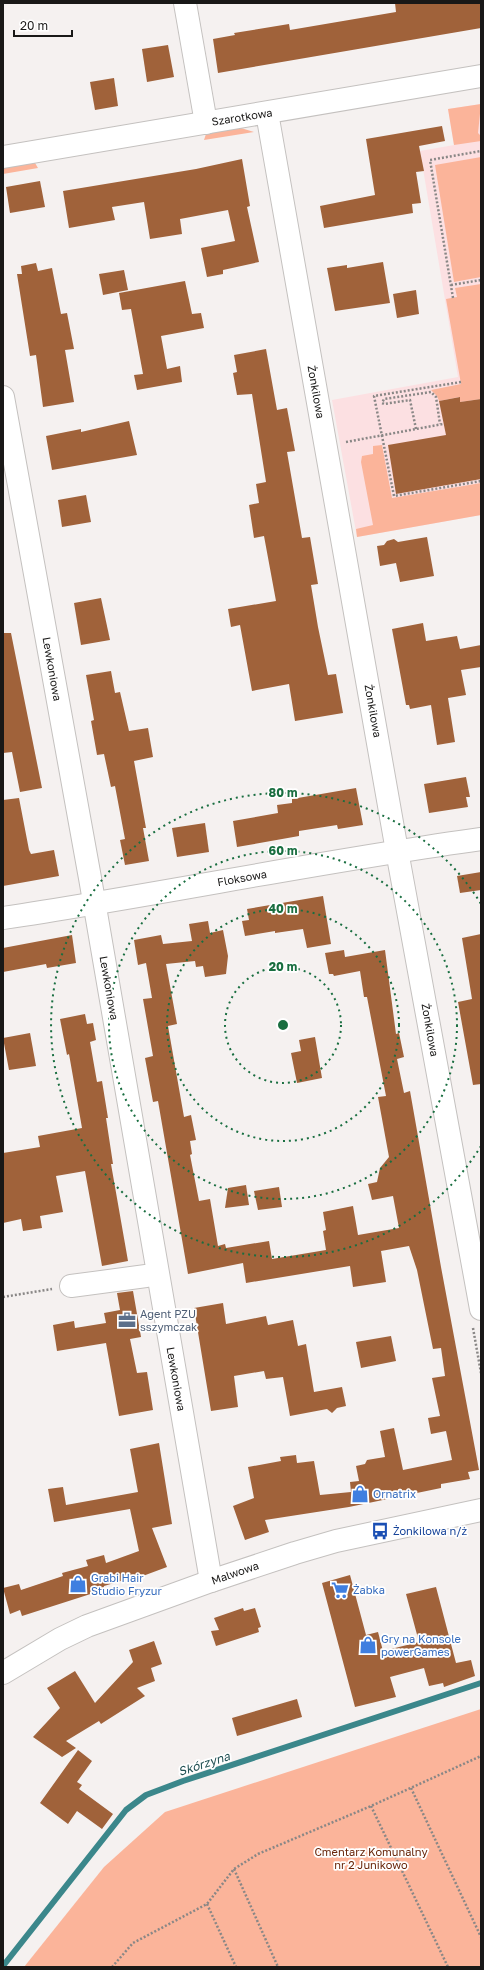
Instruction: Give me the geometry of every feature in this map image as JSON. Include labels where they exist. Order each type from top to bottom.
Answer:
[{"type":"street","points":[[186,3],[206,123]]},
{"type":"street","name":"Szarotkowa","points":[[3,157],[481,76]]},
{"type":"street","name":"Żonkilowa","points":[[267,113],[397,850],[477,1318]]},
{"type":"street","name":"Lewkoniowa","points":[[3,397],[95,904],[211,1581]]},
{"type":"street","name":"Floksowa","points":[[3,918],[95,904],[397,850],[481,839]]},
{"type":"street","points":[[71,1286],[146,1276]]},
{"type":"street","name":"Malwowa","points":[[3,1673],[60,1639],[87,1626],[211,1581],[336,1541],[481,1510]]},
{"type":"path","points":[[453,298],[430,160],[481,151]]},
{"type":"path","points":[[451,285],[481,280]]},
{"type":"path","points":[[461,382],[374,396],[394,496],[481,481]]},
{"type":"path","points":[[338,443],[416,429],[442,424],[436,396],[431,392],[384,399],[382,403],[384,404],[410,400],[416,429]]},
{"type":"path","points":[[3,1297],[71,1286]]},
{"type":"path","points":[[477,1318],[481,1373]]},
{"type":"path","points":[[112,1967],[133,1943],[207,1904],[234,1869],[258,1854],[371,1806],[481,1756]]},
{"type":"path","points":[[411,1788],[481,1937]]},
{"type":"path","points":[[371,1806],[448,1967]]},
{"type":"path","points":[[234,1869],[278,1967]]},
{"type":"path","points":[[207,1904],[236,1967]]},
{"type":"shaded area","points":[[481,104],[481,515],[357,537],[332,400],[458,377],[420,151],[454,145],[448,109]]},
{"type":"green space","points":[[481,104],[478,133],[481,136],[481,141],[454,145],[448,109]]},
{"type":"green space","points":[[241,128],[254,132],[204,140],[206,134]]},
{"type":"green space","points":[[481,157],[481,277],[454,282],[435,165]]},
{"type":"green space","points":[[35,163],[38,168],[3,174],[3,168]]},
{"type":"green space","points":[[481,284],[481,399],[460,402],[459,397],[439,401],[437,396],[431,390],[461,384],[446,299],[457,297],[455,288]]},
{"type":"green space","points":[[382,445],[392,498],[481,483],[481,515],[357,537],[356,529],[373,525],[361,462],[362,456],[373,454],[373,446]]},
{"type":"green space","name":"Cmentarz Komunalny nr 2 Junikowo","points":[[481,1709],[481,1967],[24,1967],[104,1867],[165,1812]]},
{"type":"building","points":[[395,3],[481,3],[481,28],[218,73],[213,39],[235,35],[234,33],[289,24],[290,30],[396,12]]},
{"type":"building","points":[[168,45],[174,77],[147,82],[142,49]]},
{"type":"building","points":[[114,78],[118,106],[95,110],[90,82]]},
{"type":"building","points":[[442,126],[445,141],[419,146],[424,171],[416,172],[421,203],[412,204],[413,213],[324,228],[320,206],[375,195],[366,139]]},
{"type":"building","points":[[242,159],[250,206],[247,207],[259,262],[223,270],[223,274],[207,277],[201,248],[235,241],[228,210],[180,219],[182,234],[150,239],[144,202],[112,207],[115,220],[69,228],[63,191],[196,169]]},
{"type":"building","points":[[40,181],[45,207],[10,213],[6,187]]},
{"type":"building","points":[[383,262],[390,303],[335,311],[327,268],[347,265],[347,268]]},
{"type":"building","points":[[36,263],[38,271],[52,268],[61,314],[67,313],[74,349],[65,350],[74,402],[43,407],[36,355],[30,356],[17,274],[22,274],[21,266]]},
{"type":"building","points":[[124,270],[128,290],[103,295],[99,274]]},
{"type":"building","points":[[185,281],[192,314],[201,313],[204,328],[161,336],[167,369],[180,366],[182,382],[137,390],[134,375],[143,374],[131,309],[122,310],[119,293]]},
{"type":"building","points":[[416,290],[419,314],[397,318],[393,294]]},
{"type":"building","points":[[266,349],[277,410],[287,408],[295,451],[287,452],[302,538],[310,537],[318,584],[311,585],[318,627],[328,675],[336,674],[343,713],[295,721],[289,684],[252,691],[240,625],[231,627],[228,609],[276,601],[264,536],[254,538],[249,505],[259,503],[256,484],[266,482],[252,394],[237,395],[233,373],[237,372],[234,355]]},
{"type":"building","points":[[460,397],[460,402],[481,399],[481,479],[396,494],[388,445],[446,435],[439,401]]},
{"type":"building","points":[[129,421],[137,455],[52,470],[46,436],[81,429],[81,432]]},
{"type":"building","points":[[86,495],[91,522],[62,527],[58,500]]},
{"type":"building","points":[[427,537],[434,576],[400,582],[396,563],[380,566],[377,546],[384,545],[387,541],[394,539],[398,542]]},
{"type":"building","points":[[101,598],[110,640],[81,645],[74,603]]},
{"type":"building","points":[[423,623],[426,641],[457,636],[460,649],[481,645],[481,667],[461,670],[466,695],[448,698],[455,742],[437,745],[431,705],[410,709],[409,705],[406,705],[392,629]]},
{"type":"building","points":[[3,633],[11,633],[42,788],[20,792],[12,752],[3,753]]},
{"type":"building","points":[[111,671],[115,693],[120,692],[129,731],[148,728],[153,757],[134,761],[146,828],[143,828],[149,861],[125,865],[120,840],[125,839],[115,786],[111,787],[104,754],[97,755],[91,721],[94,720],[86,675]]},
{"type":"building","points":[[466,777],[470,797],[466,797],[468,807],[429,813],[424,784]]},
{"type":"building","points":[[356,788],[363,825],[338,829],[337,825],[299,831],[299,836],[237,847],[233,821],[278,813],[277,805],[292,803],[292,799]]},
{"type":"building","points":[[19,798],[31,854],[54,850],[59,876],[3,886],[3,800]]},
{"type":"building","points":[[205,823],[209,852],[177,857],[172,828]]},
{"type":"building","points":[[481,872],[481,890],[460,893],[457,876]]},
{"type":"building","points":[[323,896],[331,944],[307,948],[303,929],[275,933],[275,931],[245,936],[242,921],[249,920],[247,909]]},
{"type":"building","points":[[208,921],[210,933],[223,930],[228,956],[226,974],[205,977],[203,966],[196,967],[195,961],[166,964],[177,1024],[168,1026],[184,1117],[191,1115],[196,1140],[190,1141],[192,1154],[190,1155],[199,1201],[210,1199],[218,1246],[225,1244],[226,1248],[269,1241],[272,1259],[326,1250],[323,1231],[326,1230],[323,1212],[353,1206],[358,1235],[399,1228],[393,1196],[372,1200],[368,1184],[377,1182],[380,1168],[389,1157],[378,1097],[386,1096],[367,997],[364,997],[360,971],[334,976],[333,974],[329,974],[325,953],[344,950],[345,957],[385,950],[396,1034],[399,1033],[404,1057],[397,1059],[404,1093],[410,1091],[479,1470],[468,1472],[470,1479],[441,1484],[441,1488],[349,1507],[265,1520],[269,1532],[245,1540],[233,1506],[254,1498],[248,1467],[281,1461],[280,1457],[296,1455],[297,1463],[314,1461],[320,1495],[351,1492],[350,1482],[359,1481],[356,1466],[365,1464],[367,1460],[385,1457],[380,1431],[394,1428],[403,1470],[452,1460],[446,1431],[431,1434],[428,1418],[440,1416],[432,1378],[445,1376],[441,1348],[433,1349],[417,1270],[409,1246],[381,1251],[386,1282],[353,1287],[350,1266],[246,1283],[243,1263],[188,1274],[158,1101],[153,1102],[145,1058],[153,1056],[143,999],[152,998],[146,963],[138,965],[134,940],[161,935],[163,944],[192,941],[189,924]]},
{"type":"building","points":[[481,934],[481,1084],[473,1085],[458,1002],[472,999],[462,938]]},
{"type":"building","points":[[72,935],[76,963],[47,968],[46,964],[3,972],[3,948]]},
{"type":"building","points":[[85,1014],[87,1024],[93,1023],[96,1040],[90,1042],[97,1082],[102,1081],[113,1164],[111,1164],[128,1261],[102,1266],[85,1171],[56,1176],[63,1212],[40,1216],[42,1228],[23,1231],[21,1219],[3,1223],[3,1153],[40,1147],[38,1136],[82,1128],[69,1054],[67,1055],[60,1019]]},
{"type":"building","points":[[30,1033],[36,1066],[9,1070],[3,1038]]},
{"type":"building","points":[[315,1037],[322,1078],[297,1083],[291,1053],[301,1051],[299,1040]]},
{"type":"building","points":[[246,1185],[249,1205],[225,1208],[228,1188]]},
{"type":"building","points":[[279,1187],[282,1207],[258,1210],[254,1191]]},
{"type":"building","points":[[133,1291],[141,1337],[130,1339],[137,1373],[147,1372],[153,1410],[119,1416],[106,1343],[57,1351],[53,1325],[74,1321],[75,1328],[106,1323],[104,1313],[120,1310],[117,1293]]},
{"type":"building","points":[[223,1303],[226,1324],[266,1316],[268,1325],[293,1320],[298,1346],[306,1344],[314,1392],[342,1387],[346,1406],[337,1408],[332,1413],[327,1409],[290,1416],[283,1377],[266,1379],[264,1371],[234,1376],[238,1407],[211,1411],[194,1308]]},
{"type":"building","points":[[391,1336],[396,1361],[361,1368],[356,1342]]},
{"type":"building","points":[[159,1443],[172,1524],[152,1528],[167,1567],[132,1580],[131,1578],[104,1586],[103,1590],[22,1616],[20,1610],[10,1614],[3,1588],[19,1584],[21,1590],[63,1576],[62,1573],[88,1566],[86,1560],[104,1555],[106,1563],[139,1551],[130,1509],[54,1522],[48,1489],[63,1487],[66,1505],[138,1492],[130,1449]]},
{"type":"building","points":[[350,1575],[366,1635],[378,1632],[383,1651],[419,1642],[406,1594],[436,1587],[456,1663],[471,1660],[475,1676],[444,1687],[443,1683],[429,1686],[424,1668],[390,1677],[396,1697],[355,1707],[322,1583]]},
{"type":"building","points":[[243,1608],[244,1611],[255,1608],[261,1627],[258,1628],[259,1632],[216,1646],[211,1631],[219,1630],[214,1618]]},
{"type":"building","points":[[154,1641],[162,1664],[151,1668],[155,1681],[137,1688],[145,1696],[101,1724],[99,1721],[66,1741],[76,1748],[62,1757],[33,1737],[60,1708],[47,1688],[75,1671],[95,1703],[133,1662],[129,1650]]},
{"type":"building","points":[[297,1699],[302,1717],[237,1736],[232,1718]]},
{"type":"building","points":[[78,1750],[92,1761],[77,1782],[82,1785],[79,1789],[113,1814],[102,1829],[77,1811],[68,1824],[40,1803]]},
{"type":"waterway","name":"Skórzyna","points":[[3,1966],[126,1810],[146,1795],[183,1781],[481,1683]]},
{"type":"place","name":"Agent PZU sszymczak","points":[[127,1320]]},
{"type":"place","name":"Ornatrix","points":[[360,1494]]},
{"type":"place","name":"Żonkilowa n/ż","points":[[380,1531]]},
{"type":"place","name":"Grabi Hair Studio Fryzur","points":[[78,1584]]},
{"type":"place","name":"Żabka","points":[[340,1590]]},
{"type":"place","name":"Gry na Konsole powerGames","points":[[368,1645]]}]
